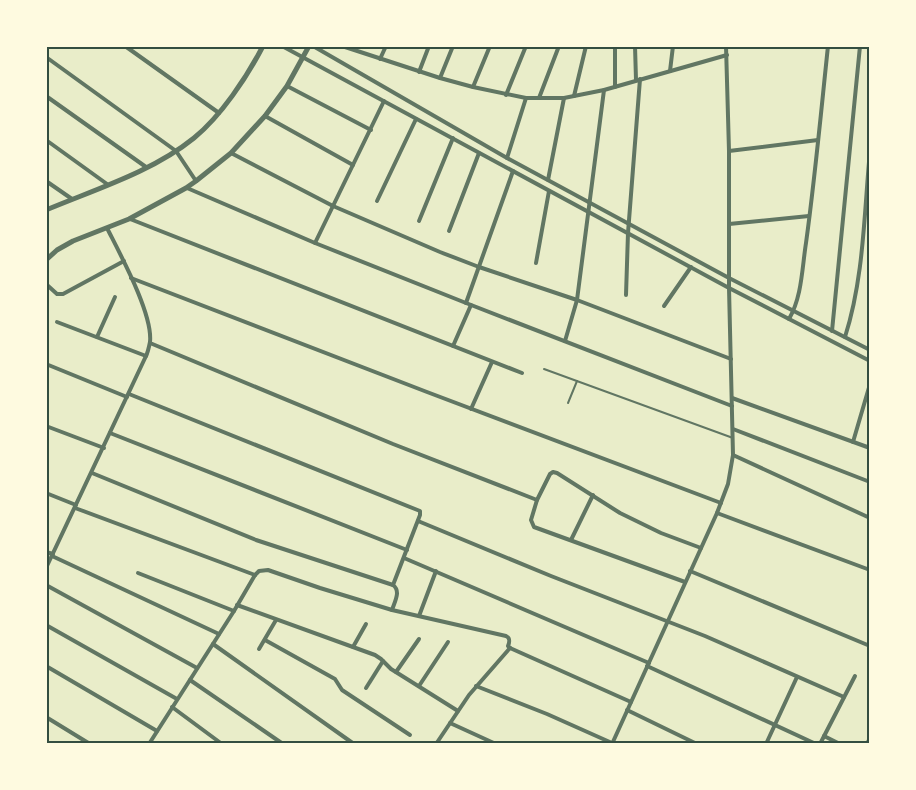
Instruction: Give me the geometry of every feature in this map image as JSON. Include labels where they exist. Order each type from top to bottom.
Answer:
[{"type":"street","points":[[125,46],[219,113]]},
{"type":"street","points":[[46,210],[146,167],[176,151],[196,136],[219,113],[254,65],[263,46]]},
{"type":"street","points":[[282,46],[729,288],[870,361]]},
{"type":"street","points":[[46,260],[57,250],[73,241],[129,219],[186,188],[231,153],[265,117],[287,86],[309,46]]},
{"type":"street","points":[[313,46],[507,158],[729,278],[870,350]]},
{"type":"street","points":[[342,46],[440,78],[526,98],[564,98],[604,90],[727,55]]},
{"type":"street","points":[[380,59],[386,46]]},
{"type":"street","points":[[419,72],[429,46]]},
{"type":"street","points":[[440,78],[453,46]]},
{"type":"street","points":[[472,87],[490,46]]},
{"type":"street","points":[[506,95],[526,46]]},
{"type":"street","points":[[539,98],[559,46]]},
{"type":"street","points":[[574,96],[586,46]]},
{"type":"street","points":[[615,46],[615,87]]},
{"type":"street","points":[[626,295],[638,80],[635,46]]},
{"type":"street","points":[[670,71],[673,46]]},
{"type":"street","points":[[476,686],[612,743],[721,503],[728,484],[733,455],[726,46]]},
{"type":"street","points":[[789,319],[798,296],[828,46]]},
{"type":"street","points":[[832,331],[860,46]]},
{"type":"street","points":[[46,57],[176,151],[196,181]]},
{"type":"street","points":[[287,86],[370,130]]},
{"type":"street","points":[[565,341],[577,300],[604,90]]},
{"type":"street","points":[[46,96],[146,167]]},
{"type":"street","points":[[507,158],[526,98]]},
{"type":"street","points":[[548,180],[564,98]]},
{"type":"street","points":[[315,243],[384,101]]},
{"type":"street","points":[[265,117],[353,165]]},
{"type":"street","points":[[377,201],[416,119]]},
{"type":"street","points":[[419,221],[453,138]]},
{"type":"street","points":[[46,140],[107,184]]},
{"type":"street","points":[[729,151],[818,140]]},
{"type":"street","points":[[845,337],[854,308],[859,278],[870,151]]},
{"type":"street","points":[[231,153],[333,206],[479,267],[577,300],[731,359]]},
{"type":"street","points":[[449,231],[479,153]]},
{"type":"street","points":[[453,346],[513,171]]},
{"type":"street","points":[[46,181],[72,199]]},
{"type":"street","points":[[186,188],[315,243],[732,406]]},
{"type":"street","points":[[536,264],[549,191]]},
{"type":"street","points":[[729,224],[809,216]]},
{"type":"street","points":[[129,219],[522,373]]},
{"type":"street","points":[[46,568],[104,448],[150,343],[146,317],[124,261],[107,228]]},
{"type":"street","points":[[46,284],[57,294],[63,294],[124,261]]},
{"type":"street","points":[[664,306],[691,267]]},
{"type":"street","points":[[131,278],[721,503]]},
{"type":"street","points":[[97,337],[115,297]]},
{"type":"street","points":[[57,322],[146,356]]},
{"type":"street","points":[[150,343],[393,444],[537,500]]},
{"type":"street","points":[[471,409],[492,362]]},
{"type":"street","points":[[46,364],[418,510],[421,513],[393,585]]},
{"type":"street","points":[[853,442],[870,384]]},
{"type":"street","points":[[732,398],[870,448]]},
{"type":"street","points":[[46,426],[104,448]]},
{"type":"street","points":[[733,429],[870,482]]},
{"type":"street","points":[[110,433],[407,550]]},
{"type":"street","points":[[733,455],[870,518]]},
{"type":"street","points":[[685,582],[532,525],[531,520],[537,500],[550,474],[557,472],[620,513],[661,533],[701,548]]},
{"type":"street","points":[[92,473],[256,540],[393,585],[398,592],[392,610]]},
{"type":"street","points":[[46,493],[76,507],[255,574]]},
{"type":"street","points":[[571,540],[593,495]]},
{"type":"street","points":[[717,513],[870,570]]},
{"type":"street","points":[[418,521],[705,636],[844,697]]},
{"type":"street","points":[[46,552],[219,634]]},
{"type":"street","points":[[404,558],[648,664],[818,744],[855,676]]},
{"type":"street","points":[[156,744],[151,742],[255,574],[268,570],[392,610],[506,636],[510,641],[508,646],[515,652],[631,702]]},
{"type":"street","points":[[690,571],[870,646]]},
{"type":"street","points":[[419,616],[436,572]]},
{"type":"street","points":[[138,573],[234,611]]},
{"type":"street","points":[[46,585],[197,668]]},
{"type":"street","points":[[237,605],[379,657],[396,672],[458,711]]},
{"type":"street","points":[[259,649],[276,620]]},
{"type":"street","points":[[353,647],[366,624]]},
{"type":"street","points":[[46,625],[177,699]]},
{"type":"street","points":[[396,672],[419,639]]},
{"type":"street","points":[[265,640],[335,680],[342,690],[410,735]]},
{"type":"street","points":[[418,686],[448,642]]},
{"type":"street","points":[[213,644],[354,744]]},
{"type":"street","points":[[436,744],[476,686],[510,648]]},
{"type":"street","points":[[366,688],[383,662]]},
{"type":"street","points":[[46,666],[157,732]]},
{"type":"street","points":[[766,744],[797,676]]},
{"type":"street","points":[[190,680],[283,744]]},
{"type":"street","points":[[172,708],[222,744]]},
{"type":"street","points":[[627,710],[697,744]]},
{"type":"street","points":[[46,717],[90,744]]},
{"type":"street","points":[[450,723],[496,744]]},
{"type":"street","points":[[824,736],[840,744]]},
{"type":"street","points":[[867,744],[870,738]]},
{"type":"lane","points":[[544,369],[733,438]]},
{"type":"lane","points":[[568,403],[577,381]]}]
